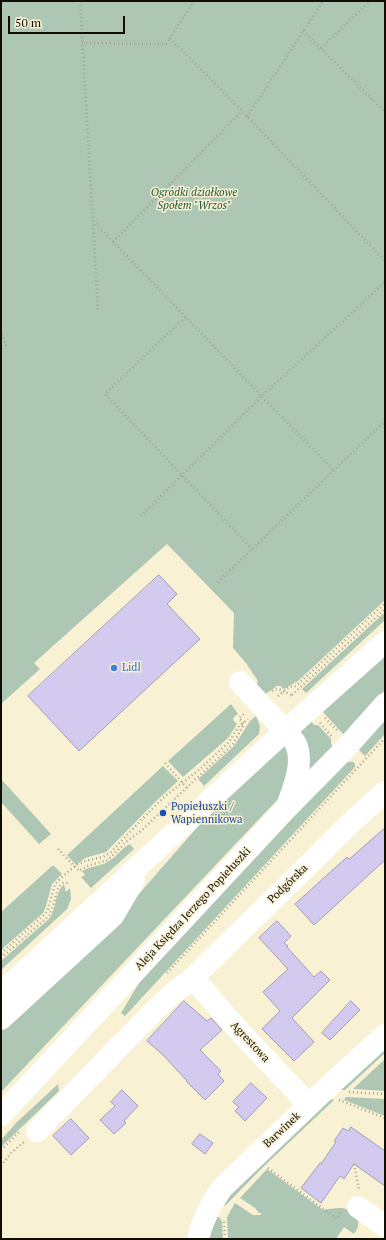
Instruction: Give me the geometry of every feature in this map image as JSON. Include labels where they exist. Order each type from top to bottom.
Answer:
[{"type":"main road","points":[[5,986],[146,860],[285,731],[385,642]]},
{"type":"main road","points":[[240,682],[293,739],[296,745],[299,760],[295,784],[285,810]]},
{"type":"main road","name":"Aleja Księdza Jerzego Popiełuszki","points":[[1,1115],[285,810],[344,750],[385,704]]},
{"type":"main road","name":"Podgórska","points":[[30,1129],[172,994],[193,978],[356,818],[385,792]]},
{"type":"main road","points":[[1,1019],[112,916],[146,860]]},
{"type":"main road","name":"Agrestowa","points":[[193,978],[242,1034],[309,1105]]},
{"type":"main road","name":"Barwinek","points":[[198,1239],[200,1229],[210,1206],[222,1188],[385,1035]]},
{"type":"main road","points":[[351,1207],[385,1226]]},
{"type":"path","points":[[80,1],[98,310]]},
{"type":"path","points":[[82,43],[166,44],[194,1]]},
{"type":"path","points":[[247,117],[323,1]]},
{"type":"path","points":[[321,48],[370,1]]},
{"type":"path","points":[[304,31],[385,112]]},
{"type":"path","points":[[170,38],[385,261]]},
{"type":"path","points":[[113,242],[242,111]]},
{"type":"path","points":[[93,222],[333,470]]},
{"type":"path","points":[[141,516],[262,396],[385,282]]},
{"type":"path","points":[[185,317],[105,394],[252,549]]},
{"type":"path","points":[[1,330],[7,348]]},
{"type":"path","points":[[218,582],[385,421]]},
{"type":"path","points":[[276,697],[289,687],[296,686],[385,603]]},
{"type":"path","points":[[271,693],[276,689],[279,689],[292,695],[385,609]]},
{"type":"path","points":[[296,686],[299,689]]},
{"type":"path","points":[[320,712],[339,733]]},
{"type":"path","points":[[243,722],[239,718],[244,714]]},
{"type":"path","points":[[1,952],[43,916],[48,909],[55,884],[63,876],[75,866],[103,858],[107,855],[164,797],[200,769],[229,742],[239,726],[249,718]]},
{"type":"path","points":[[58,849],[79,872],[87,866],[108,860],[233,744],[244,724],[243,722]]},
{"type":"path","points":[[319,723],[333,738]]},
{"type":"path","points":[[164,976],[385,738]]},
{"type":"path","points":[[165,763],[187,788]]},
{"type":"path","points":[[1,958],[50,915],[59,886],[63,882],[68,883]]},
{"type":"path","points":[[346,1092],[385,1094]]},
{"type":"path","points":[[338,1100],[385,1118]]},
{"type":"path","points":[[1,1150],[30,1129]]},
{"type":"path","points":[[1,1166],[30,1129]]},
{"type":"path","points":[[267,1167],[337,1219],[351,1207]]},
{"type":"green space","name":"Ogródki działkowe Społem \"Wrzos\"","points":[[1,1],[385,1],[385,600],[298,681],[284,689],[277,686],[264,695],[255,687],[258,681],[246,663],[233,648],[234,613],[167,544],[34,663],[40,669],[1,704]]},
{"type":"green space","points":[[385,612],[385,620],[306,693],[302,689]]},
{"type":"green space","points":[[385,653],[385,690],[345,736],[322,711]]},
{"type":"green space","points":[[231,704],[238,714],[233,720],[237,724],[228,738],[183,777],[168,761]]},
{"type":"green space","points":[[256,716],[260,726],[259,734],[204,786],[198,779],[234,746],[250,721]]},
{"type":"green space","points":[[385,717],[385,734],[365,756],[357,748]]},
{"type":"green space","points":[[311,721],[314,725],[318,725],[331,739],[331,744],[334,748],[308,776],[298,734]]},
{"type":"green space","points":[[287,744],[291,751],[284,790],[278,799],[1,1092],[1,1025],[117,919],[215,807]]},
{"type":"green space","points":[[346,759],[349,762],[353,762],[355,767],[125,1016],[121,1013],[139,983]]},
{"type":"green space","points":[[163,766],[178,781],[106,852],[85,858],[76,865],[67,855]]},
{"type":"green space","points":[[1,779],[51,834],[39,844],[1,802]]},
{"type":"green space","points":[[130,844],[134,849],[91,888],[81,877],[85,875],[82,871],[106,863]]},
{"type":"green space","points":[[52,866],[54,866],[62,874],[52,884],[43,913],[1,950],[1,912]]},
{"type":"green space","points":[[64,884],[66,892],[70,888],[71,899],[67,909],[1,970],[1,961],[50,918],[57,896]]},
{"type":"green space","points":[[385,1043],[385,1053],[345,1090],[335,1090]]},
{"type":"green space","points":[[385,1059],[385,1091],[353,1089]]},
{"type":"green space","points":[[58,1084],[59,1091],[1,1147],[1,1140],[16,1123]]},
{"type":"green space","points":[[346,1097],[385,1099],[385,1116],[344,1100]]},
{"type":"green space","points":[[327,1098],[334,1100],[261,1169],[226,1205],[223,1206],[231,1191]]},
{"type":"green space","points":[[267,1169],[323,1210],[343,1208],[356,1215],[358,1227],[354,1234],[344,1227],[336,1239],[228,1239],[227,1217],[235,1203],[253,1215],[261,1215],[261,1213],[259,1213],[255,1208],[240,1198]]},
{"type":"green space","points":[[216,1214],[222,1221],[223,1239],[206,1239]]},
{"type":"building","name":"Lidl","points":[[159,575],[177,594],[167,604],[200,639],[79,751],[28,696]]},
{"type":"building","points":[[385,828],[385,860],[314,925],[295,904],[347,857],[349,859]]},
{"type":"building","points":[[277,921],[291,936],[284,943],[288,946],[287,947],[314,977],[321,971],[330,980],[292,1018],[314,1042],[294,1061],[262,1029],[280,1011],[263,992],[288,969],[259,938]]},
{"type":"building","points":[[184,1001],[207,1021],[211,1018],[222,1030],[200,1050],[221,1071],[218,1074],[224,1081],[205,1100],[164,1056],[147,1041]]},
{"type":"building","points":[[351,1001],[360,1010],[330,1040],[322,1033]]},
{"type":"building","points":[[251,1083],[267,1098],[245,1121],[235,1111],[239,1107],[233,1102]]},
{"type":"building","points":[[122,1090],[138,1106],[124,1121],[126,1123],[114,1134],[100,1120],[115,1106],[111,1102]]},
{"type":"building","points":[[71,1119],[89,1138],[71,1155],[53,1136]]},
{"type":"building","points":[[351,1127],[385,1151],[385,1186],[354,1164],[344,1179],[340,1176],[321,1203],[301,1188],[320,1163],[321,1164],[336,1142],[334,1141],[343,1128],[348,1131]]},
{"type":"building","points":[[200,1134],[213,1143],[205,1154],[192,1144]]},
{"type":"place","name":"Lidl","points":[[114,668]]},
{"type":"place","name":"Popiełuszki / Wapiennikowa","points":[[163,813]]}]
